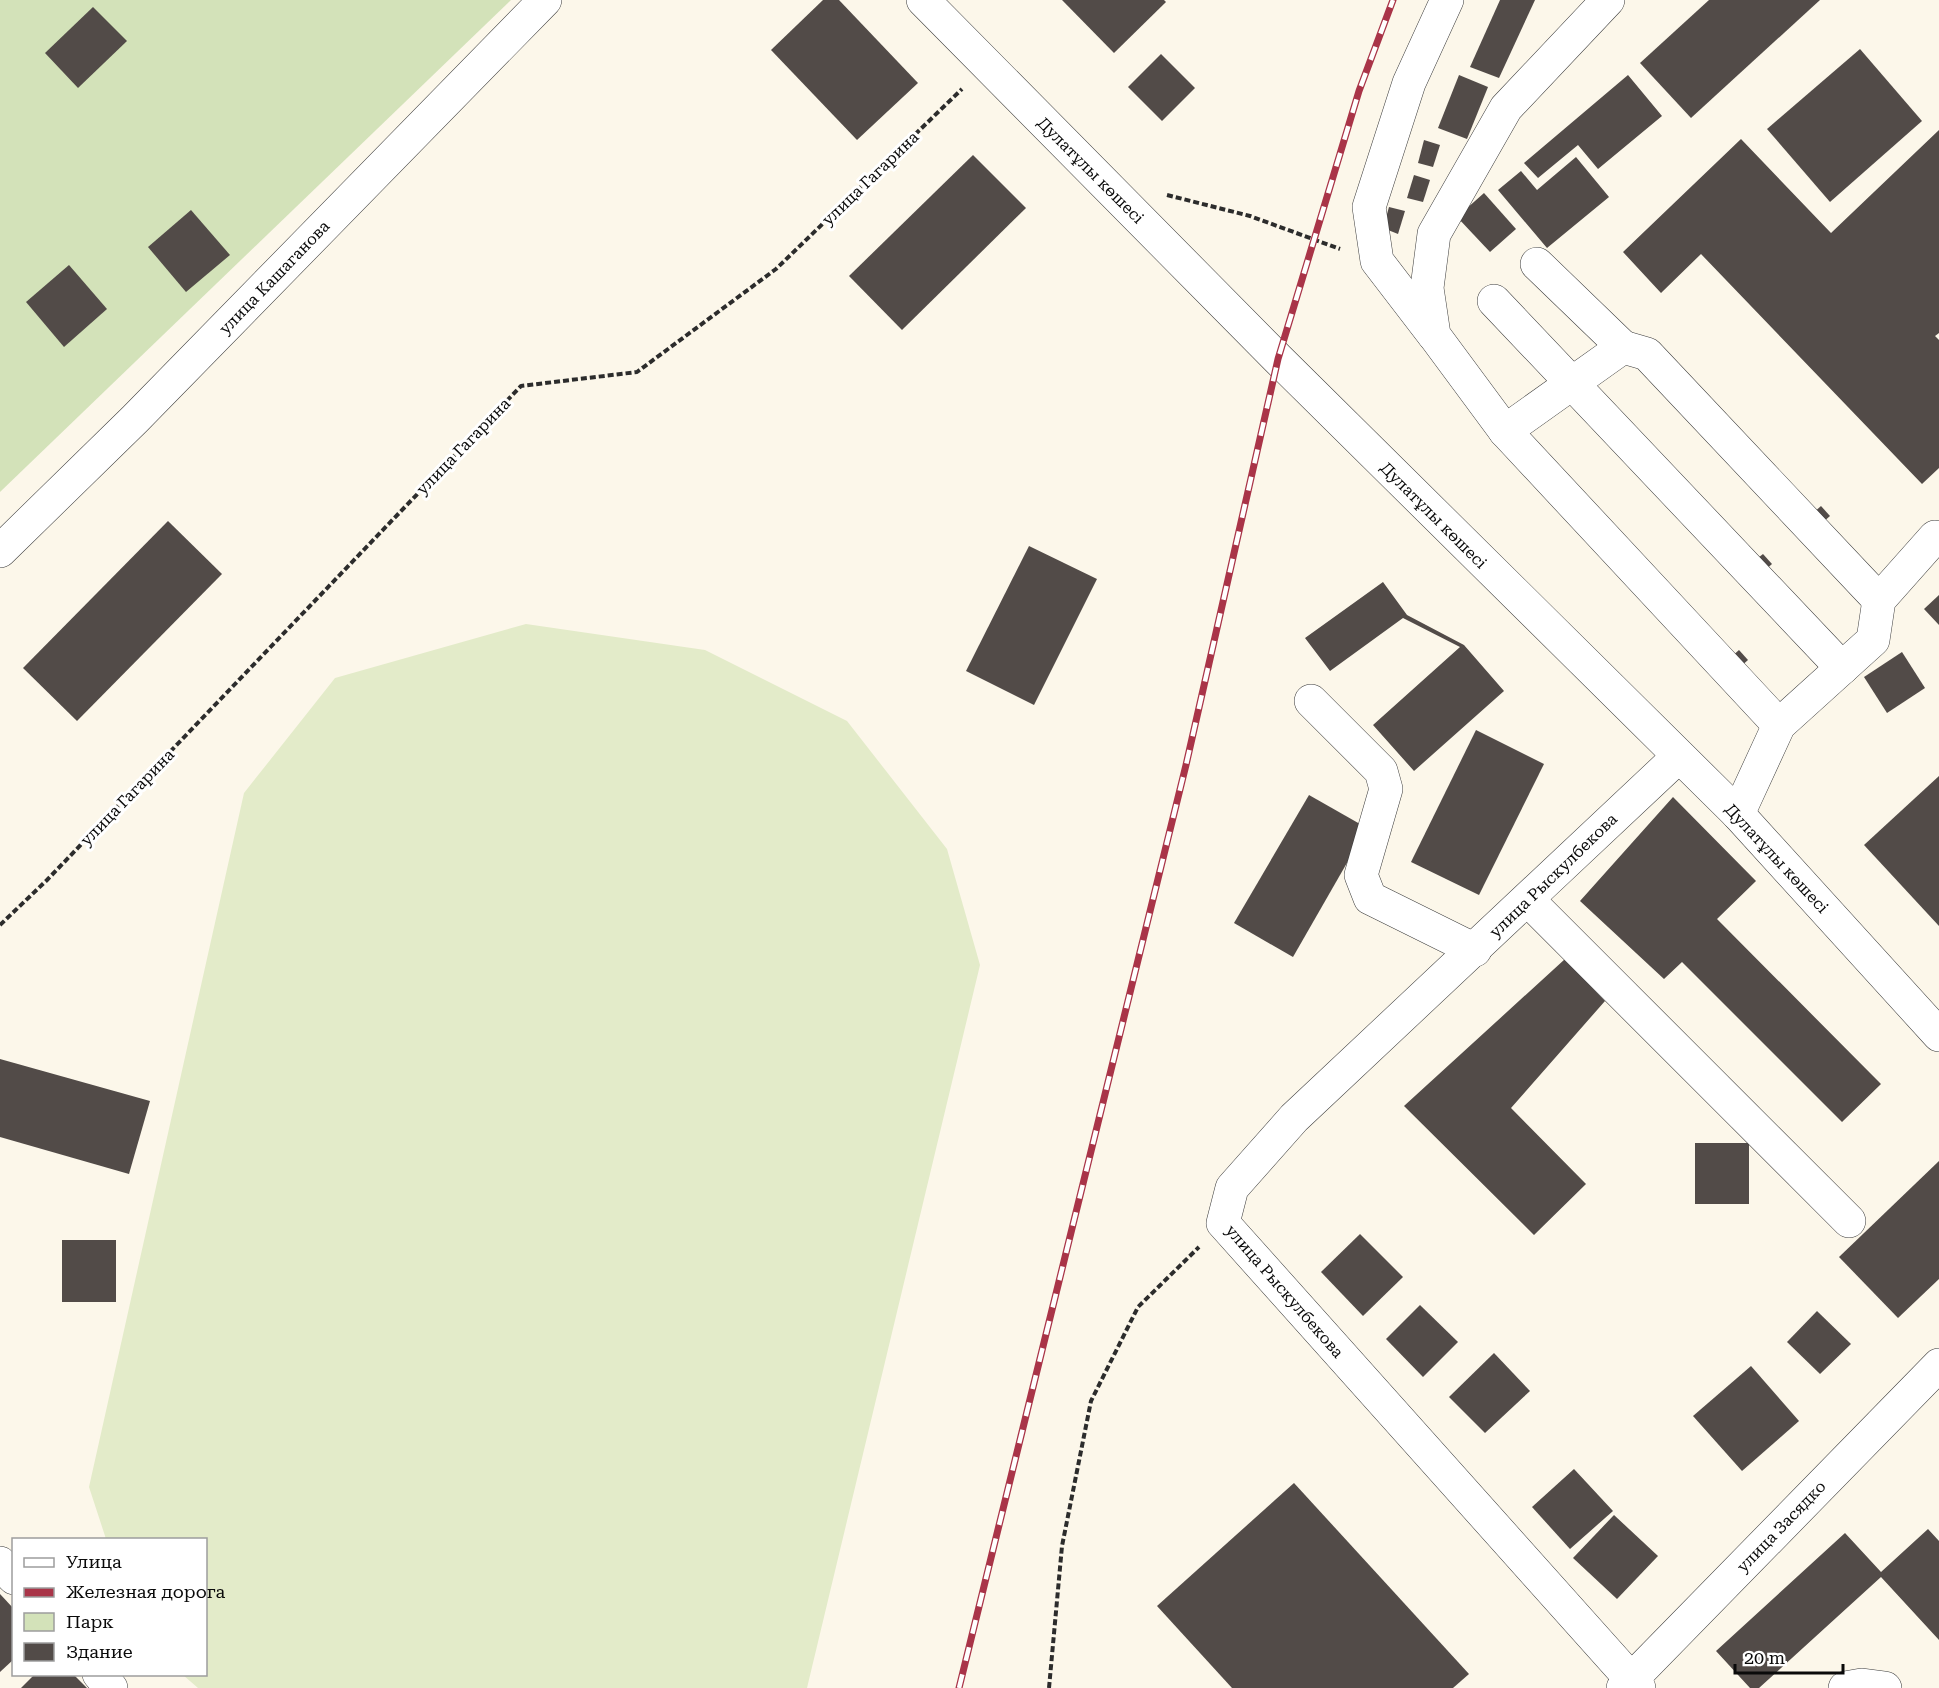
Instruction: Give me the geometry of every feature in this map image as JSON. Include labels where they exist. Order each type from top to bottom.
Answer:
[{"type":"street","name":"улица Кашаганова","points":[[0,551],[135,419],[545,0]]},
{"type":"street","name":"Дулатұлы көшесі","points":[[923,0],[1678,757],[1738,814],[1939,1035]]},
{"type":"street","points":[[1447,0],[1409,83],[1369,207],[1377,261],[1505,431],[1779,726]]},
{"type":"street","points":[[1434,335],[1427,288],[1434,234],[1506,108],[1608,0]]},
{"type":"street","points":[[1537,264],[1623,347],[1647,354],[1879,600]]},
{"type":"street","points":[[1494,301],[1842,668]]},
{"type":"street","points":[[1505,431],[1623,347]]},
{"type":"street","points":[[1738,814],[1779,726],[1873,640],[1879,600],[1935,537]]},
{"type":"street","points":[[1311,701],[1381,771],[1386,789],[1361,875],[1370,898],[1475,950]]},
{"type":"street","name":"улица Рыскулбекова","points":[[1631,1685],[1224,1223],[1232,1188],[1294,1118],[1678,757]]},
{"type":"street","points":[[1528,900],[1849,1221]]},
{"type":"street","name":"улица Засядко","points":[[1631,1685],[1939,1365]]},
{"type":"street","points":[[0,1563],[12,1576]]},
{"type":"street","points":[[101,1676],[111,1688]]},
{"type":"street","points":[[1845,1688],[1862,1685],[1885,1688]]},
{"type":"path","name":"улица Гагарина","points":[[0,925],[47,880],[521,386],[637,372],[776,268],[987,65]]},
{"type":"path","points":[[1165,195],[1250,216],[1313,241],[1377,261]]},
{"type":"path","points":[[1049,1688],[1062,1546],[1091,1401],[1138,1307],[1224,1223]]},
{"type":"green space","points":[[0,0],[511,0],[0,492]]},
{"type":"green space","points":[[526,624],[705,650],[847,721],[947,849],[980,965],[807,1688],[198,1688],[184,1676],[207,1676],[207,1538],[106,1538],[89,1487],[244,793],[335,678]]},
{"type":"building","points":[[823,0],[839,0],[918,83],[857,140],[771,50]]},
{"type":"building","points":[[1062,0],[1164,0],[1166,2],[1114,53]]},
{"type":"building","points":[[1500,0],[1535,0],[1499,78],[1470,67]]},
{"type":"building","points":[[1709,0],[1820,0],[1691,118],[1640,63]]},
{"type":"building","points":[[93,7],[127,41],[78,88],[45,53]]},
{"type":"building","points":[[1860,49],[1922,121],[1830,202],[1767,129]]},
{"type":"building","points":[[1161,54],[1195,88],[1162,121],[1128,87]]},
{"type":"building","points":[[1459,75],[1488,87],[1467,139],[1438,128]]},
{"type":"building","points":[[1628,75],[1662,116],[1598,169],[1578,145],[1538,178],[1524,163]]},
{"type":"building","points":[[1939,130],[1939,333],[1935,336],[1939,340],[1939,468],[1922,484],[1701,254],[1661,293],[1623,252],[1741,139],[1831,233]]},
{"type":"building","points":[[1424,140],[1440,145],[1433,167],[1418,163]]},
{"type":"building","points":[[973,155],[1026,208],[902,330],[849,276]]},
{"type":"building","points":[[1576,157],[1609,197],[1547,248],[1498,190],[1521,171],[1537,190]]},
{"type":"building","points":[[1414,175],[1430,180],[1423,202],[1407,198]]},
{"type":"building","points":[[1484,193],[1516,229],[1490,252],[1457,217]]},
{"type":"building","points":[[1389,207],[1405,211],[1398,234],[1383,228]]},
{"type":"building","points":[[191,210],[230,255],[186,292],[148,247]]},
{"type":"building","points":[[69,265],[107,309],[64,347],[26,302]]},
{"type":"building","points":[[1821,506],[1830,516],[1821,524],[1812,514]]},
{"type":"building","points":[[168,521],[222,574],[77,721],[23,668]]},
{"type":"building","points":[[1029,546],[1097,579],[1034,705],[966,671]]},
{"type":"building","points":[[1763,554],[1772,564],[1763,572],[1753,562]]},
{"type":"building","points":[[1383,582],[1407,615],[1464,645],[1504,691],[1414,771],[1373,725],[1460,647],[1403,618],[1330,671],[1305,638]]},
{"type":"building","points":[[1939,595],[1939,625],[1924,609]]},
{"type":"building","points":[[1739,650],[1748,660],[1739,668],[1730,658]]},
{"type":"building","points":[[1902,652],[1925,688],[1887,713],[1864,677]]},
{"type":"building","points":[[1476,730],[1544,764],[1479,895],[1411,862]]},
{"type":"building","points":[[1939,776],[1939,926],[1864,845]]},
{"type":"building","points":[[1309,795],[1367,828],[1293,957],[1234,923]]},
{"type":"building","points":[[1673,797],[1756,881],[1717,919],[1881,1084],[1842,1122],[1682,962],[1664,979],[1580,901]]},
{"type":"building","points":[[1565,959],[1605,1001],[1511,1108],[1586,1184],[1534,1235],[1404,1106]]},
{"type":"building","points":[[0,1059],[150,1101],[129,1174],[0,1137]]},
{"type":"building","points":[[1695,1143],[1749,1143],[1749,1204],[1695,1204]]},
{"type":"building","points":[[1939,1161],[1939,1279],[1898,1318],[1839,1257]]},
{"type":"building","points":[[1360,1234],[1403,1277],[1363,1316],[1321,1272]]},
{"type":"building","points":[[62,1240],[116,1240],[116,1302],[62,1302]]},
{"type":"building","points":[[1420,1305],[1458,1342],[1423,1377],[1386,1339]]},
{"type":"building","points":[[1817,1311],[1851,1344],[1820,1374],[1787,1342]]},
{"type":"building","points":[[1494,1353],[1530,1391],[1485,1433],[1449,1397]]},
{"type":"building","points":[[1751,1366],[1799,1421],[1742,1471],[1693,1416]]},
{"type":"building","points":[[1574,1469],[1613,1511],[1570,1549],[1532,1507]]},
{"type":"building","points":[[1294,1483],[1469,1674],[1453,1688],[1232,1688],[1157,1606]]},
{"type":"building","points":[[1614,1515],[1658,1556],[1617,1599],[1573,1558]]},
{"type":"building","points":[[1928,1529],[1939,1541],[1939,1640],[1881,1577],[1759,1688],[1750,1688],[1716,1651],[1845,1533],[1881,1572]]},
{"type":"building","points":[[0,1594],[12,1607],[12,1661],[0,1672]]},
{"type":"building","points":[[33,1676],[75,1676],[87,1688],[21,1688]]},
{"type":"railway","points":[[959,1688],[1186,765],[1278,359],[1359,91],[1393,0]]}]
